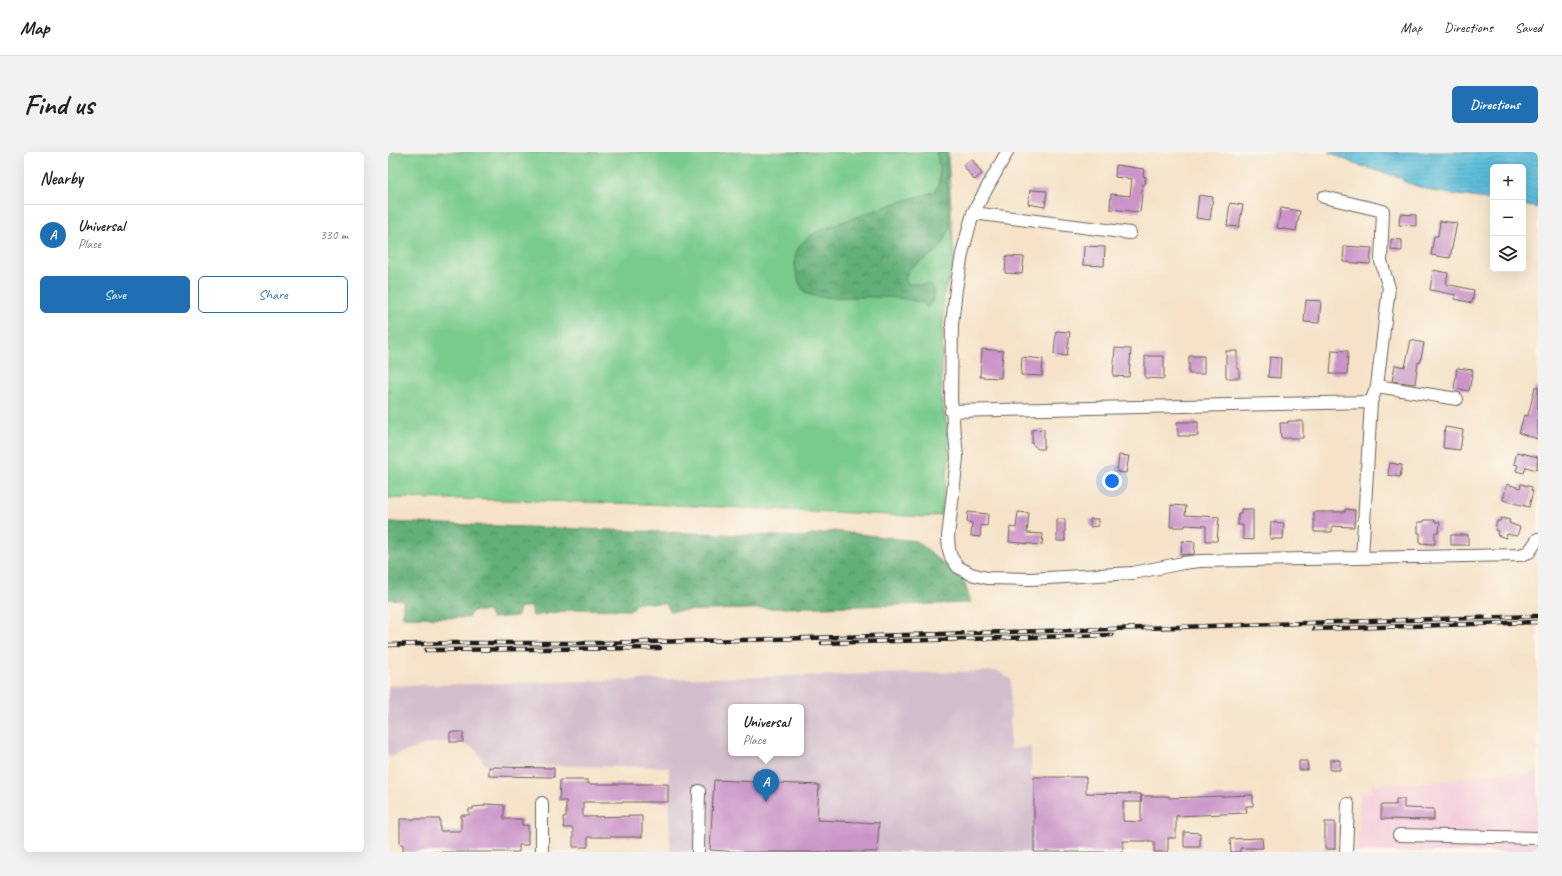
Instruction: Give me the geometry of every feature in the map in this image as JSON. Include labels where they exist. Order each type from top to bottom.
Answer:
[{"type":"street","points":[[1007,152],[973,213],[962,254],[956,289],[952,324],[951,411],[957,458],[948,537],[951,557],[958,566],[971,574],[987,578],[1030,579],[1133,573],[1200,561],[1520,555],[1529,552],[1538,539]]},
{"type":"street","points":[[1324,197],[1383,211],[1381,261],[1389,288],[1378,386],[1371,402],[1362,558]]},
{"type":"street","points":[[973,213],[1130,233]]},
{"type":"street","points":[[1378,386],[1457,399]]},
{"type":"street","points":[[951,411],[1371,402]]},
{"type":"street","points":[[698,852],[699,791]]},
{"type":"street","points":[[542,803],[542,852]]},
{"type":"street","points":[[1346,852],[1348,804]]},
{"type":"street","points":[[1399,835],[1538,838]]},
{"type":"shaded area","points":[[998,671],[1011,680],[1010,749],[1031,747],[1031,777],[1034,777],[1034,852],[670,852],[669,767],[486,765],[473,747],[455,742],[426,744],[388,758],[388,686]]},
{"type":"shaded area","points":[[1502,773],[1538,773],[1538,852],[1357,852],[1360,793],[1372,793],[1372,784],[1412,784]]},
{"type":"green space","points":[[388,152],[948,152],[954,261],[944,294],[941,398],[947,427],[949,457],[941,515],[926,517],[657,504],[388,498]]},
{"type":"green space","points":[[937,152],[946,152],[950,228],[940,249],[909,269],[905,279],[908,284],[932,285],[934,297],[927,308],[924,303],[906,299],[881,297],[825,297],[813,296],[805,292],[798,279],[795,265],[796,255],[801,244],[810,236],[826,228],[893,204],[934,192],[937,188],[939,179]]},
{"type":"green space","points":[[388,522],[802,537],[834,531],[917,541],[964,581],[971,603],[670,611],[666,604],[637,602],[632,610],[577,609],[533,616],[531,607],[520,607],[518,616],[491,618],[488,611],[472,611],[468,618],[403,617],[403,600],[388,599]]},
{"type":"water","points":[[1329,152],[1538,152],[1538,208],[1526,206],[1526,164],[1490,164],[1490,200],[1431,191],[1403,181],[1402,178],[1355,164]]},
{"type":"building","points":[[972,159],[982,174],[974,180],[963,165]]},
{"type":"building","points":[[1116,165],[1144,169],[1143,176],[1146,177],[1145,184],[1143,184],[1140,212],[1110,209],[1111,194],[1130,196],[1132,179],[1115,177]]},
{"type":"building","points":[[1030,190],[1047,191],[1045,207],[1028,204]]},
{"type":"building","points":[[1199,195],[1213,197],[1210,220],[1196,218]]},
{"type":"building","points":[[1230,203],[1243,205],[1239,227],[1227,226]]},
{"type":"building","points":[[1281,208],[1300,211],[1296,231],[1277,228]]},
{"type":"building","points":[[1400,214],[1416,215],[1416,226],[1399,225]]},
{"type":"building","points":[[1440,221],[1457,223],[1450,258],[1431,255],[1434,236],[1438,236]]},
{"type":"building","points":[[1391,239],[1402,240],[1402,251],[1391,250]]},
{"type":"building","points":[[1084,246],[1105,247],[1104,266],[1083,265]]},
{"type":"building","points":[[1344,246],[1372,248],[1370,264],[1343,262]]},
{"type":"building","points":[[1006,256],[1024,257],[1022,274],[1005,273]]},
{"type":"building","points":[[1433,270],[1448,273],[1446,284],[1474,290],[1472,303],[1455,299],[1456,295],[1430,290]]},
{"type":"building","points":[[1306,300],[1321,301],[1319,323],[1304,322]]},
{"type":"building","points":[[1056,331],[1070,332],[1067,356],[1054,354]]},
{"type":"building","points":[[1411,340],[1424,343],[1420,363],[1418,362],[1415,384],[1392,381],[1395,365],[1405,367]]},
{"type":"building","points":[[1115,348],[1131,349],[1129,377],[1113,376]]},
{"type":"building","points":[[982,349],[1003,351],[1001,378],[980,377]]},
{"type":"building","points":[[1332,350],[1348,351],[1347,374],[1330,374]]},
{"type":"building","points":[[1226,351],[1237,351],[1237,369],[1239,369],[1239,378],[1226,378]]},
{"type":"building","points":[[1145,356],[1164,356],[1164,379],[1145,378]]},
{"type":"building","points":[[1189,356],[1204,356],[1204,374],[1189,374]]},
{"type":"building","points":[[1022,357],[1043,359],[1042,376],[1021,375]]},
{"type":"building","points":[[1270,357],[1281,358],[1280,378],[1268,377]]},
{"type":"building","points":[[1457,368],[1473,370],[1469,391],[1454,388]]},
{"type":"building","points":[[1535,387],[1538,387],[1538,439],[1519,433],[1524,415],[1528,416]]},
{"type":"building","points":[[1288,421],[1303,421],[1303,438],[1281,438],[1280,423],[1288,423]]},
{"type":"building","points":[[1177,422],[1198,422],[1198,436],[1178,436]]},
{"type":"building","points":[[1445,427],[1463,430],[1460,450],[1443,448]]},
{"type":"building","points":[[1044,429],[1044,446],[1043,449],[1038,449],[1032,444],[1032,430]]},
{"type":"building","points":[[1517,452],[1538,457],[1537,470],[1526,467],[1524,473],[1516,471],[1518,465],[1514,464]]},
{"type":"building","points":[[1119,455],[1129,456],[1126,473],[1117,472]]},
{"type":"building","points":[[1390,463],[1402,465],[1400,477],[1388,475]]},
{"type":"building","points":[[1507,484],[1520,488],[1521,484],[1532,487],[1531,490],[1533,491],[1529,507],[1503,500]]},
{"type":"building","points":[[1171,505],[1186,506],[1185,515],[1219,517],[1217,541],[1206,541],[1206,526],[1185,525],[1185,527],[1170,527]]},
{"type":"building","points":[[1241,509],[1253,509],[1253,540],[1243,539],[1243,525],[1238,525],[1238,513],[1241,513]]},
{"type":"building","points":[[1345,509],[1355,510],[1354,527],[1332,526],[1332,532],[1314,532],[1314,512],[1345,512]]},
{"type":"building","points":[[968,512],[988,514],[987,526],[981,525],[980,537],[971,536],[972,523],[967,522]]},
{"type":"building","points":[[1018,512],[1029,513],[1027,533],[1043,534],[1042,545],[1009,542],[1010,527],[1016,528]]},
{"type":"building","points":[[1501,518],[1510,520],[1509,523],[1520,527],[1517,536],[1507,534],[1506,538],[1497,535],[1498,531],[1495,530],[1497,521],[1500,521]]},
{"type":"building","points":[[1057,519],[1065,519],[1065,541],[1057,541]]},
{"type":"building","points":[[1090,519],[1098,519],[1098,526],[1090,527]]},
{"type":"building","points":[[1424,520],[1435,520],[1435,522],[1440,522],[1439,532],[1435,532],[1435,544],[1420,543],[1418,522],[1424,522]]},
{"type":"building","points":[[1271,522],[1284,523],[1283,539],[1270,539]]},
{"type":"building","points":[[1451,535],[1468,535],[1468,545],[1451,545]]},
{"type":"building","points":[[1182,541],[1195,542],[1194,554],[1181,555]]},
{"type":"building","points":[[450,732],[463,732],[463,742],[450,742]]},
{"type":"building","points":[[1330,760],[1340,760],[1340,770],[1330,770]]},
{"type":"building","points":[[1299,761],[1307,761],[1308,770],[1299,770]]},
{"type":"building","points":[[489,767],[554,768],[554,777],[489,776]]},
{"type":"building","points":[[1034,777],[1086,777],[1086,793],[1141,794],[1141,796],[1169,796],[1169,798],[1253,795],[1253,806],[1246,806],[1247,813],[1176,816],[1176,838],[1168,838],[1168,852],[1154,852],[1154,841],[1123,841],[1123,852],[1034,852]],"holes":[[[1123,802],[1141,802],[1141,822],[1123,821]]]},
{"type":"building","points":[[560,780],[588,780],[588,784],[668,784],[668,802],[583,802],[583,817],[642,816],[642,837],[588,837],[588,847],[573,847],[573,828],[564,828],[563,817],[566,817],[566,801],[559,801]]},
{"type":"building","points":[[714,780],[819,785],[817,820],[879,823],[877,852],[744,852],[710,850]]},
{"type":"building","points":[[1396,799],[1404,799],[1404,808],[1434,809],[1434,820],[1381,819],[1381,805],[1396,805]]},
{"type":"building","points":[[485,804],[504,805],[504,819],[522,819],[522,825],[528,825],[528,845],[519,845],[519,852],[403,852],[403,844],[400,844],[400,819],[440,819],[440,831],[461,831],[461,815],[469,815],[469,809],[473,809],[473,807],[485,806]]},
{"type":"building","points":[[1325,822],[1335,822],[1335,849],[1325,849]]},
{"type":"building","points":[[1184,832],[1200,833],[1200,847],[1184,847]]},
{"type":"building","points":[[1262,838],[1263,848],[1240,848],[1240,852],[1231,852],[1230,839]]},
{"type":"railway","points":[[388,645],[744,640],[1538,616]]},
{"type":"railway","points":[[1314,629],[1538,622]]},
{"type":"railway","points":[[822,643],[1112,635]]},
{"type":"railway","points":[[426,650],[660,648]]},
{"type":"place","name":"Universal","points":[[766,802]]}]
